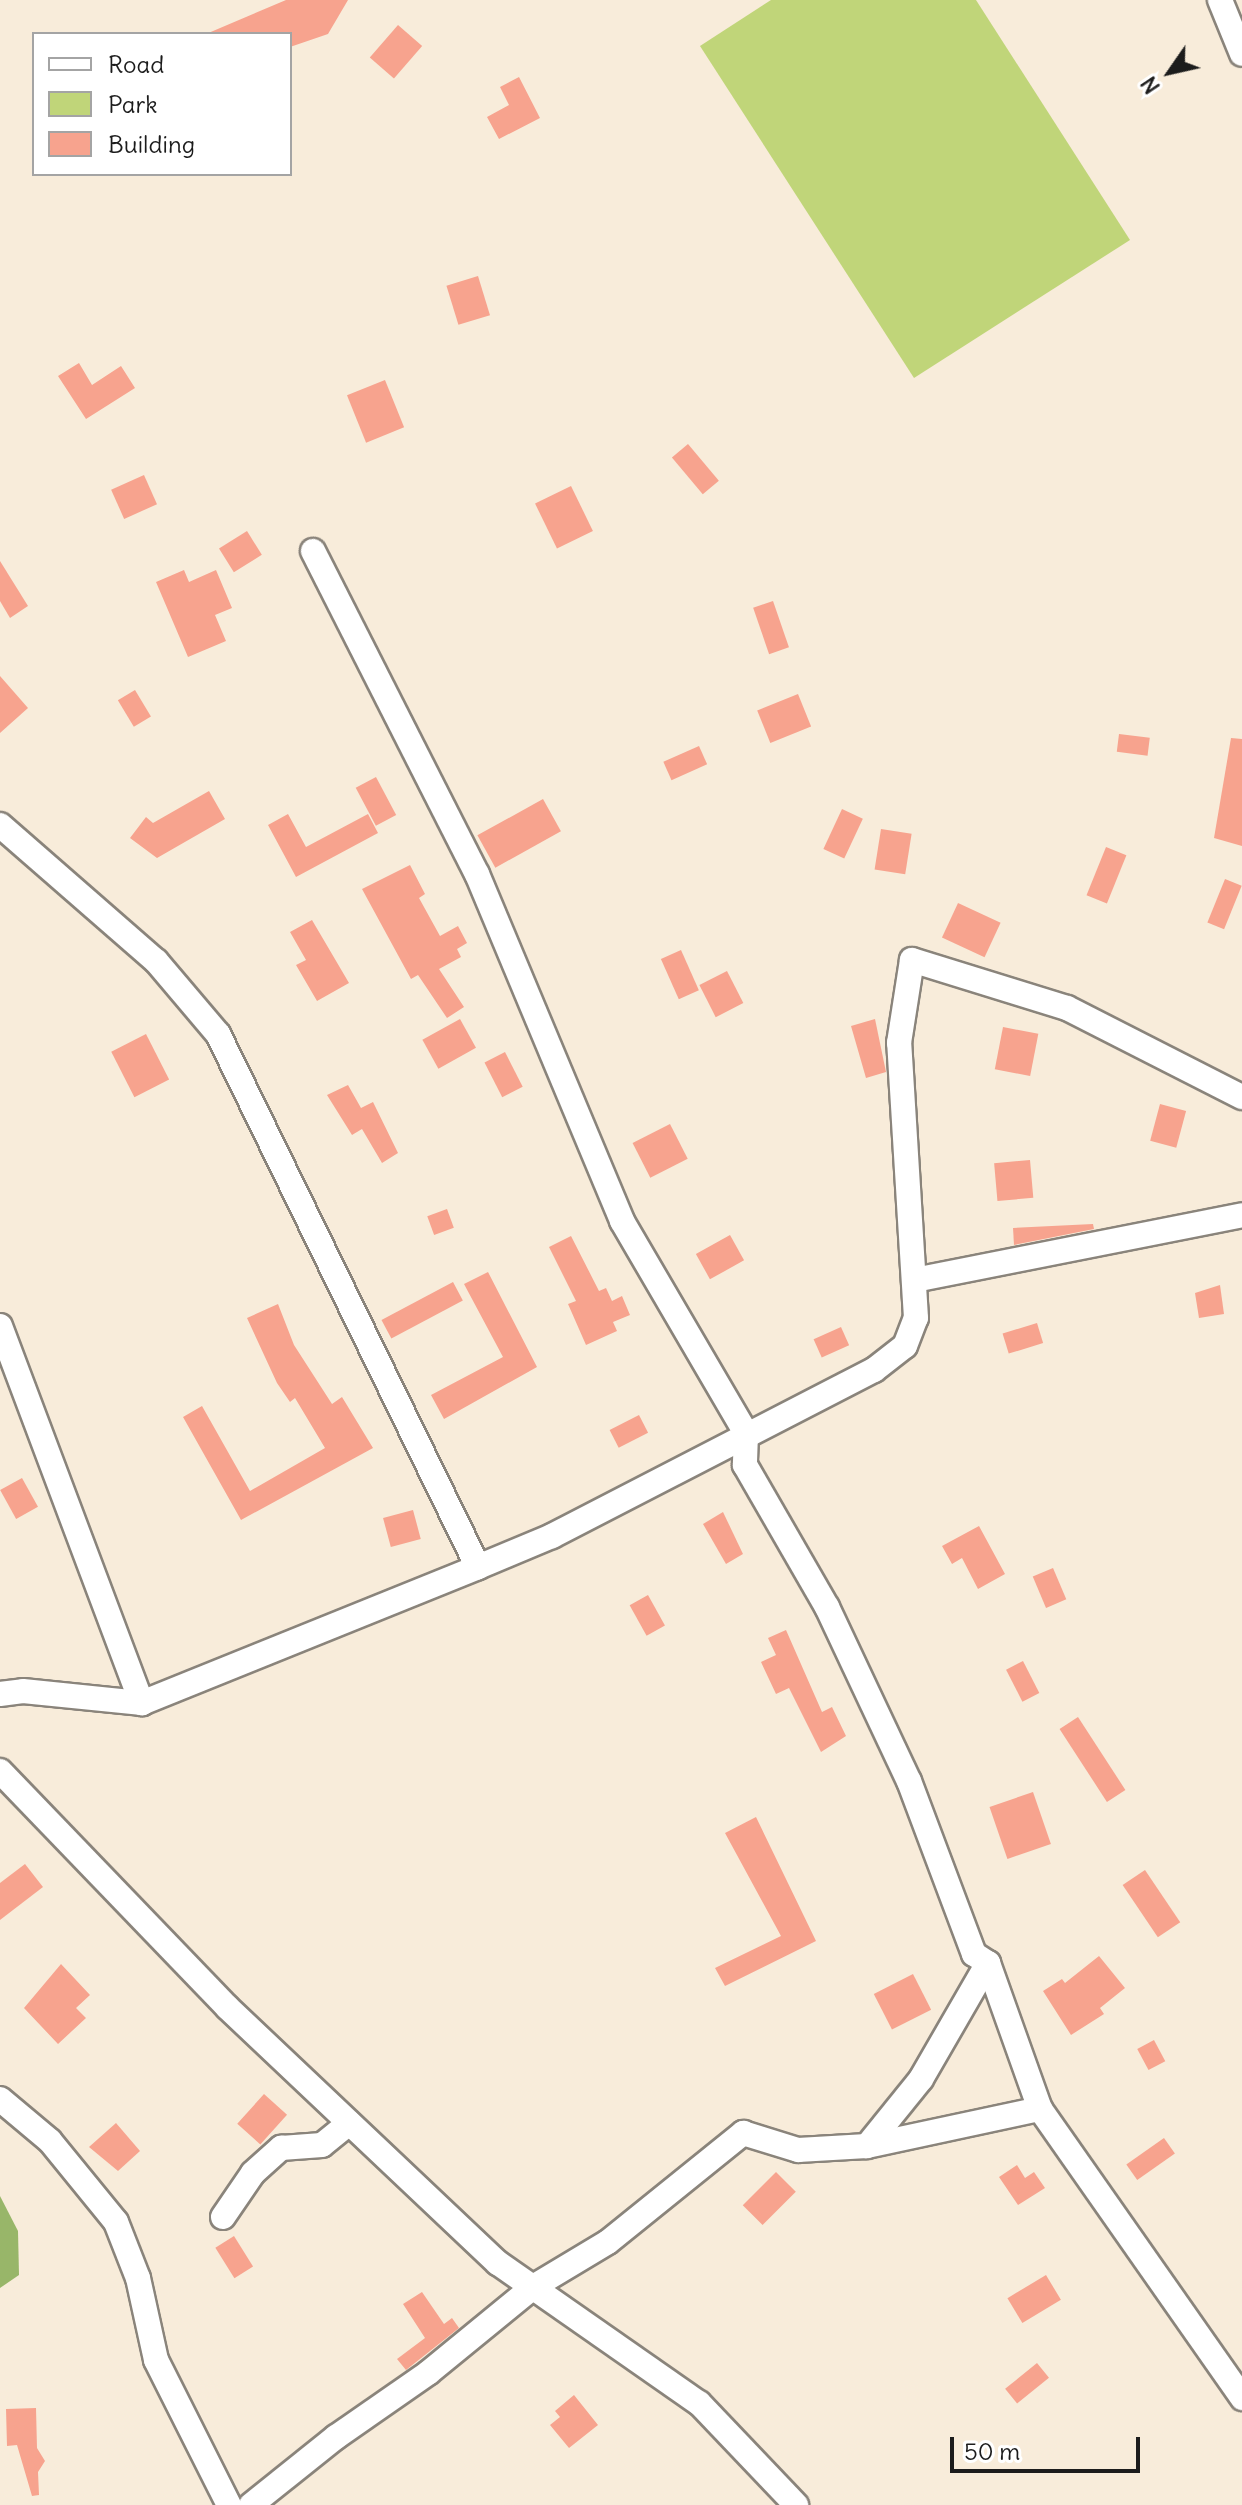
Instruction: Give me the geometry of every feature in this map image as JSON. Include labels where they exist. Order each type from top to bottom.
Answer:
[{"type":"street","points":[[1220,0],[1242,54]]},
{"type":"street","points":[[313,551],[477,874],[622,1221],[746,1433],[745,1465],[827,1607],[909,1781],[974,1954],[988,1963],[1040,2109],[1242,2398]]},
{"type":"street","points":[[0,825],[156,961],[218,1034],[478,1567]]},
{"type":"street","points":[[0,1694],[23,1691],[142,1703],[552,1536],[746,1433],[874,1370],[905,1346],[916,1318],[899,1043],[912,960],[1067,1008],[1242,1097]]},
{"type":"street","points":[[915,1280],[1242,1215]]},
{"type":"street","points":[[0,1326],[142,1703]]},
{"type":"street","points":[[0,1771],[227,2007],[498,2263],[699,2403],[791,2503]]},
{"type":"street","points":[[867,2146],[921,2079],[988,1963]]},
{"type":"street","points":[[0,2099],[50,2141],[116,2222],[138,2278],[156,2360],[229,2505]]},
{"type":"street","points":[[251,2505],[336,2437],[428,2373],[533,2287],[608,2242],[743,2133],[798,2150],[867,2146],[1040,2109]]},
{"type":"street","points":[[223,2217],[253,2173],[281,2148],[322,2145],[349,2123]]},
{"type":"green space","points":[[771,0],[976,0],[1130,240],[914,378],[700,46]]},
{"type":"green space","points":[[0,2196],[18,2231],[19,2275],[0,2288]]},
{"type":"building","points":[[286,0],[348,0],[328,34],[292,46],[292,32],[211,32]]},
{"type":"building","points":[[398,25],[422,46],[394,78],[370,57]]},
{"type":"building","points":[[519,77],[540,118],[499,139],[487,117],[509,105],[500,87]]},
{"type":"building","points":[[478,276],[490,315],[458,325],[446,286]]},
{"type":"building","points":[[79,363],[92,385],[121,366],[135,388],[86,419],[58,376]]},
{"type":"building","points":[[385,380],[404,427],[366,443],[347,395]]},
{"type":"building","points":[[688,444],[719,481],[703,494],[672,457]]},
{"type":"building","points":[[144,475],[157,504],[124,519],[111,490]]},
{"type":"building","points":[[571,486],[593,531],[557,548],[535,504]]},
{"type":"building","points":[[247,531],[262,555],[234,572],[219,548]]},
{"type":"building","points":[[0,561],[28,606],[10,618],[0,601]]},
{"type":"building","points":[[184,570],[189,582],[216,570],[232,608],[215,615],[226,641],[188,657],[156,582]]},
{"type":"building","points":[[773,601],[789,647],[769,654],[753,608]]},
{"type":"building","points":[[0,676],[28,708],[0,733]]},
{"type":"building","points":[[135,690],[151,717],[134,727],[118,700]]},
{"type":"building","points":[[798,694],[811,726],[770,743],[757,710]]},
{"type":"building","points":[[1119,734],[1150,738],[1148,756],[1117,752]]},
{"type":"building","points":[[1231,738],[1242,739],[1242,846],[1214,838]]},
{"type":"building","points":[[699,746],[707,764],[672,780],[663,762]]},
{"type":"building","points":[[376,777],[396,815],[376,826],[356,788]]},
{"type":"building","points":[[209,791],[225,819],[157,858],[130,838],[146,817],[153,823]]},
{"type":"building","points":[[543,799],[561,831],[495,868],[477,835]]},
{"type":"building","points":[[842,809],[863,819],[844,859],[823,849]]},
{"type":"building","points":[[288,814],[306,847],[368,814],[378,833],[296,877],[268,825]]},
{"type":"building","points":[[881,829],[912,834],[905,874],[875,869]]},
{"type":"building","points":[[1106,847],[1126,855],[1107,903],[1087,895]]},
{"type":"building","points":[[410,865],[425,894],[419,898],[440,936],[458,926],[467,943],[457,949],[461,957],[439,969],[464,1007],[447,1018],[418,975],[411,979],[362,889]]},
{"type":"building","points":[[1225,879],[1242,886],[1224,929],[1207,923]]},
{"type":"building","points":[[958,903],[1001,923],[985,957],[942,937]]},
{"type":"building","points":[[312,920],[349,983],[317,1001],[296,965],[306,960],[290,932]]},
{"type":"building","points":[[681,950],[699,990],[679,999],[661,959]]},
{"type":"building","points":[[727,971],[743,1003],[716,1017],[699,985]]},
{"type":"building","points":[[460,1019],[476,1048],[438,1069],[422,1040]]},
{"type":"building","points":[[875,1019],[886,1072],[866,1078],[851,1026]]},
{"type":"building","points":[[1003,1027],[1038,1034],[1030,1076],[995,1069]]},
{"type":"building","points":[[146,1034],[169,1079],[134,1097],[111,1052]]},
{"type":"building","points":[[505,1052],[523,1087],[502,1097],[485,1062]]},
{"type":"building","points":[[348,1085],[361,1108],[373,1102],[398,1153],[382,1163],[362,1129],[352,1135],[327,1095]]},
{"type":"building","points":[[1160,1104],[1186,1111],[1176,1148],[1150,1141]]},
{"type":"building","points":[[670,1124],[688,1159],[650,1178],[633,1143]]},
{"type":"building","points":[[1030,1160],[1033,1198],[997,1201],[994,1163]]},
{"type":"building","points":[[447,1209],[454,1228],[434,1235],[427,1216]]},
{"type":"building","points":[[1093,1224],[1094,1229],[1014,1245],[1013,1228]]},
{"type":"building","points":[[730,1235],[744,1260],[710,1279],[696,1254]]},
{"type":"building","points":[[571,1236],[599,1291],[606,1288],[612,1301],[622,1296],[630,1315],[613,1322],[617,1331],[586,1345],[568,1304],[576,1301],[549,1247]]},
{"type":"building","points":[[488,1272],[537,1367],[444,1419],[431,1395],[503,1357],[464,1284]]},
{"type":"building","points":[[453,1282],[463,1301],[391,1339],[381,1320]]},
{"type":"building","points":[[1220,1285],[1224,1314],[1199,1318],[1195,1293]]},
{"type":"building","points":[[278,1304],[294,1345],[332,1404],[342,1397],[373,1448],[241,1520],[183,1417],[202,1406],[250,1491],[325,1448],[295,1398],[290,1402],[277,1383],[247,1318]]},
{"type":"building","points":[[1037,1323],[1043,1343],[1009,1354],[1003,1334]]},
{"type":"building","points":[[841,1327],[849,1345],[822,1357],[814,1339]]},
{"type":"building","points":[[639,1415],[648,1433],[619,1448],[610,1430]]},
{"type":"building","points":[[22,1478],[38,1507],[16,1519],[0,1490]]},
{"type":"building","points":[[413,1510],[421,1539],[391,1547],[383,1518]]},
{"type":"building","points":[[723,1512],[743,1554],[726,1564],[703,1524]]},
{"type":"building","points":[[979,1526],[1005,1574],[978,1589],[962,1558],[952,1564],[942,1546]]},
{"type":"building","points":[[1053,1568],[1066,1599],[1046,1608],[1033,1577]]},
{"type":"building","points":[[648,1595],[665,1626],[647,1636],[630,1605]]},
{"type":"building","points":[[786,1630],[822,1712],[832,1707],[846,1736],[821,1752],[789,1688],[776,1694],[761,1662],[776,1655],[768,1638]]},
{"type":"building","points":[[1023,1661],[1039,1693],[1022,1702],[1006,1670]]},
{"type":"building","points":[[1078,1717],[1125,1790],[1107,1802],[1060,1729]]},
{"type":"building","points":[[1033,1792],[1051,1844],[1007,1859],[990,1807]]},
{"type":"building","points":[[756,1817],[816,1941],[725,1986],[715,1968],[781,1936],[725,1833]]},
{"type":"building","points":[[25,1864],[43,1887],[0,1920],[0,1883]]},
{"type":"building","points":[[1145,1870],[1180,1922],[1158,1937],[1123,1885]]},
{"type":"building","points":[[1099,1956],[1125,1988],[1100,2008],[1104,2014],[1071,2035],[1043,1991],[1062,1979],[1065,1983]]},
{"type":"building","points":[[61,1964],[90,1995],[76,2008],[86,2018],[58,2044],[24,2008]]},
{"type":"building","points":[[913,1974],[931,2010],[892,2030],[874,1994]]},
{"type":"building","points":[[1154,2040],[1165,2061],[1148,2070],[1137,2049]]},
{"type":"building","points":[[264,2094],[287,2115],[260,2144],[237,2124]]},
{"type":"building","points":[[116,2123],[140,2151],[118,2171],[89,2147]]},
{"type":"building","points":[[1164,2138],[1175,2154],[1137,2180],[1126,2164]]},
{"type":"building","points":[[1017,2165],[1025,2178],[1034,2172],[1045,2188],[1018,2205],[999,2177]]},
{"type":"building","points":[[776,2172],[796,2192],[763,2225],[743,2205]]},
{"type":"building","points":[[234,2236],[253,2267],[234,2278],[215,2248]]},
{"type":"building","points":[[1046,2275],[1061,2300],[1022,2323],[1007,2298]]},
{"type":"building","points":[[422,2292],[444,2324],[452,2318],[459,2328],[406,2370],[397,2359],[425,2338],[403,2304]]},
{"type":"building","points":[[1037,2363],[1049,2378],[1017,2404],[1005,2389]]},
{"type":"building","points":[[574,2395],[598,2425],[569,2448],[550,2425],[560,2417],[555,2411]]},
{"type":"building","points":[[36,2408],[37,2448],[45,2461],[38,2472],[39,2495],[32,2496],[17,2445],[7,2446],[6,2409]]}]
